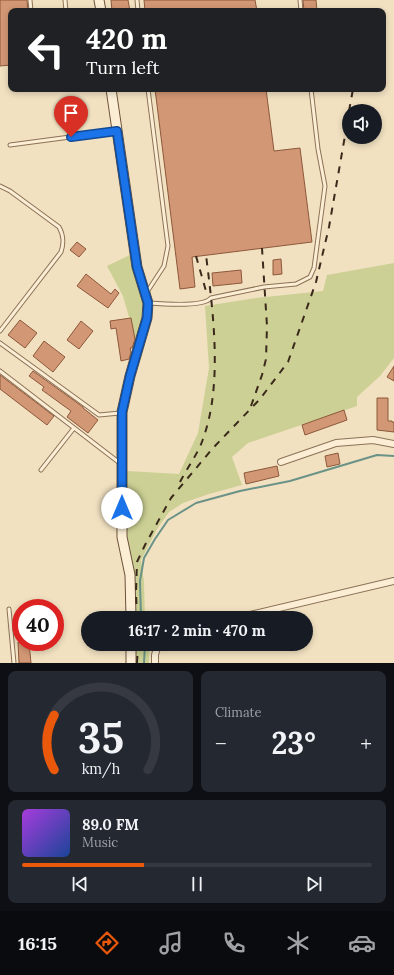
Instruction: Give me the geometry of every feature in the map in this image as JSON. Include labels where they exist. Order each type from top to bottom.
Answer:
[{"type":"street","points":[[111,92],[137,267],[146,299],[147,318],[132,369],[122,412],[122,536],[130,575],[131,611]]},
{"type":"street","points":[[281,462],[336,443],[373,440],[394,444]]},
{"type":"street","points":[[267,611],[394,581]]},
{"type":"street","points":[[131,663],[132,651]]},
{"type":"street","points":[[155,663],[156,651]]},
{"type":"lane","points":[[148,92],[168,246],[164,266],[146,299],[176,305],[201,302],[212,298],[264,287],[296,284],[310,277],[314,268],[325,186],[318,149],[311,92]]},
{"type":"lane","points":[[10,145],[117,131]]},
{"type":"lane","points":[[0,186],[10,191],[59,227],[63,234],[64,245],[0,331]]},
{"type":"lane","points":[[0,343],[99,415],[122,412]]},
{"type":"lane","points":[[0,371],[122,464]]},
{"type":"lane","points":[[42,470],[74,428]]},
{"type":"lane","points":[[9,609],[14,663]]},
{"type":"green space","points":[[130,255],[144,308],[144,321],[131,348],[133,331],[123,296],[107,266]]},
{"type":"green space","points":[[394,263],[394,358],[380,376],[357,397],[357,406],[248,443],[232,457],[242,485],[183,503],[169,512],[157,529],[141,560],[144,582],[145,611],[132,611],[125,536],[127,471],[179,474],[198,433],[209,368],[205,306],[256,298],[323,291],[327,275]]},
{"type":"green space","points":[[133,651],[150,651],[149,663],[133,663]]},
{"type":"building","points":[[0,0],[27,0],[28,8],[8,8],[8,65],[0,66]]},
{"type":"building","points":[[111,0],[128,0],[129,8],[112,8]]},
{"type":"building","points":[[144,0],[255,0],[256,8],[145,8]]},
{"type":"building","points":[[303,0],[316,0],[317,8],[304,8]]},
{"type":"building","points":[[155,92],[266,92],[274,151],[300,148],[312,242],[192,257],[195,287],[180,289]]},
{"type":"building","points":[[77,242],[86,249],[79,257],[70,250]]},
{"type":"building","points":[[281,259],[282,274],[273,275],[273,260]]},
{"type":"building","points":[[241,270],[242,283],[213,286],[212,273]]},
{"type":"building","points":[[86,274],[111,294],[115,289],[119,293],[108,308],[77,286]]},
{"type":"building","points":[[131,318],[135,339],[132,348],[130,348],[131,352],[129,359],[121,361],[116,328],[111,329],[110,321]]},
{"type":"building","points":[[20,320],[37,333],[25,348],[8,335]]},
{"type":"building","points":[[81,321],[93,331],[79,349],[67,340]]},
{"type":"building","points":[[44,341],[65,357],[53,372],[33,356]]},
{"type":"building","points":[[394,366],[394,381],[387,377]]},
{"type":"building","points":[[33,371],[83,407],[98,420],[88,433],[67,417],[71,411],[42,390],[44,387],[29,376]]},
{"type":"building","points":[[0,375],[54,416],[47,425],[0,389]]},
{"type":"building","points":[[377,398],[388,398],[388,421],[394,422],[394,432],[377,430]]},
{"type":"building","points":[[344,410],[347,420],[305,435],[302,425]]},
{"type":"building","points":[[338,453],[340,464],[327,467],[325,456]]},
{"type":"building","points":[[277,466],[279,476],[246,484],[244,473]]},
{"type":"building","points":[[18,651],[30,651],[31,663],[19,663]]},
{"type":"waterway","points":[[141,611],[140,581],[144,558],[168,520],[196,503],[240,491],[290,481],[377,455],[394,456]]},
{"type":"waterway","points":[[144,663],[145,651]]},
{"type":"railway","points":[[350,104],[352,92]]},
{"type":"railway","points":[[137,611],[137,562],[171,498],[213,448],[260,399],[288,362],[316,282],[329,227],[344,144]]},
{"type":"railway","points":[[251,406],[266,359],[267,326],[262,248]]},
{"type":"railway","points":[[180,482],[203,439],[213,395],[215,348],[206,255]]},
{"type":"railway","points":[[196,256],[206,291]]},
{"type":"railway","points":[[137,663],[138,651]]},
{"type":"route","points":[[71,137],[117,131],[137,267],[148,303],[147,318],[130,376],[122,412],[122,508]]}]
